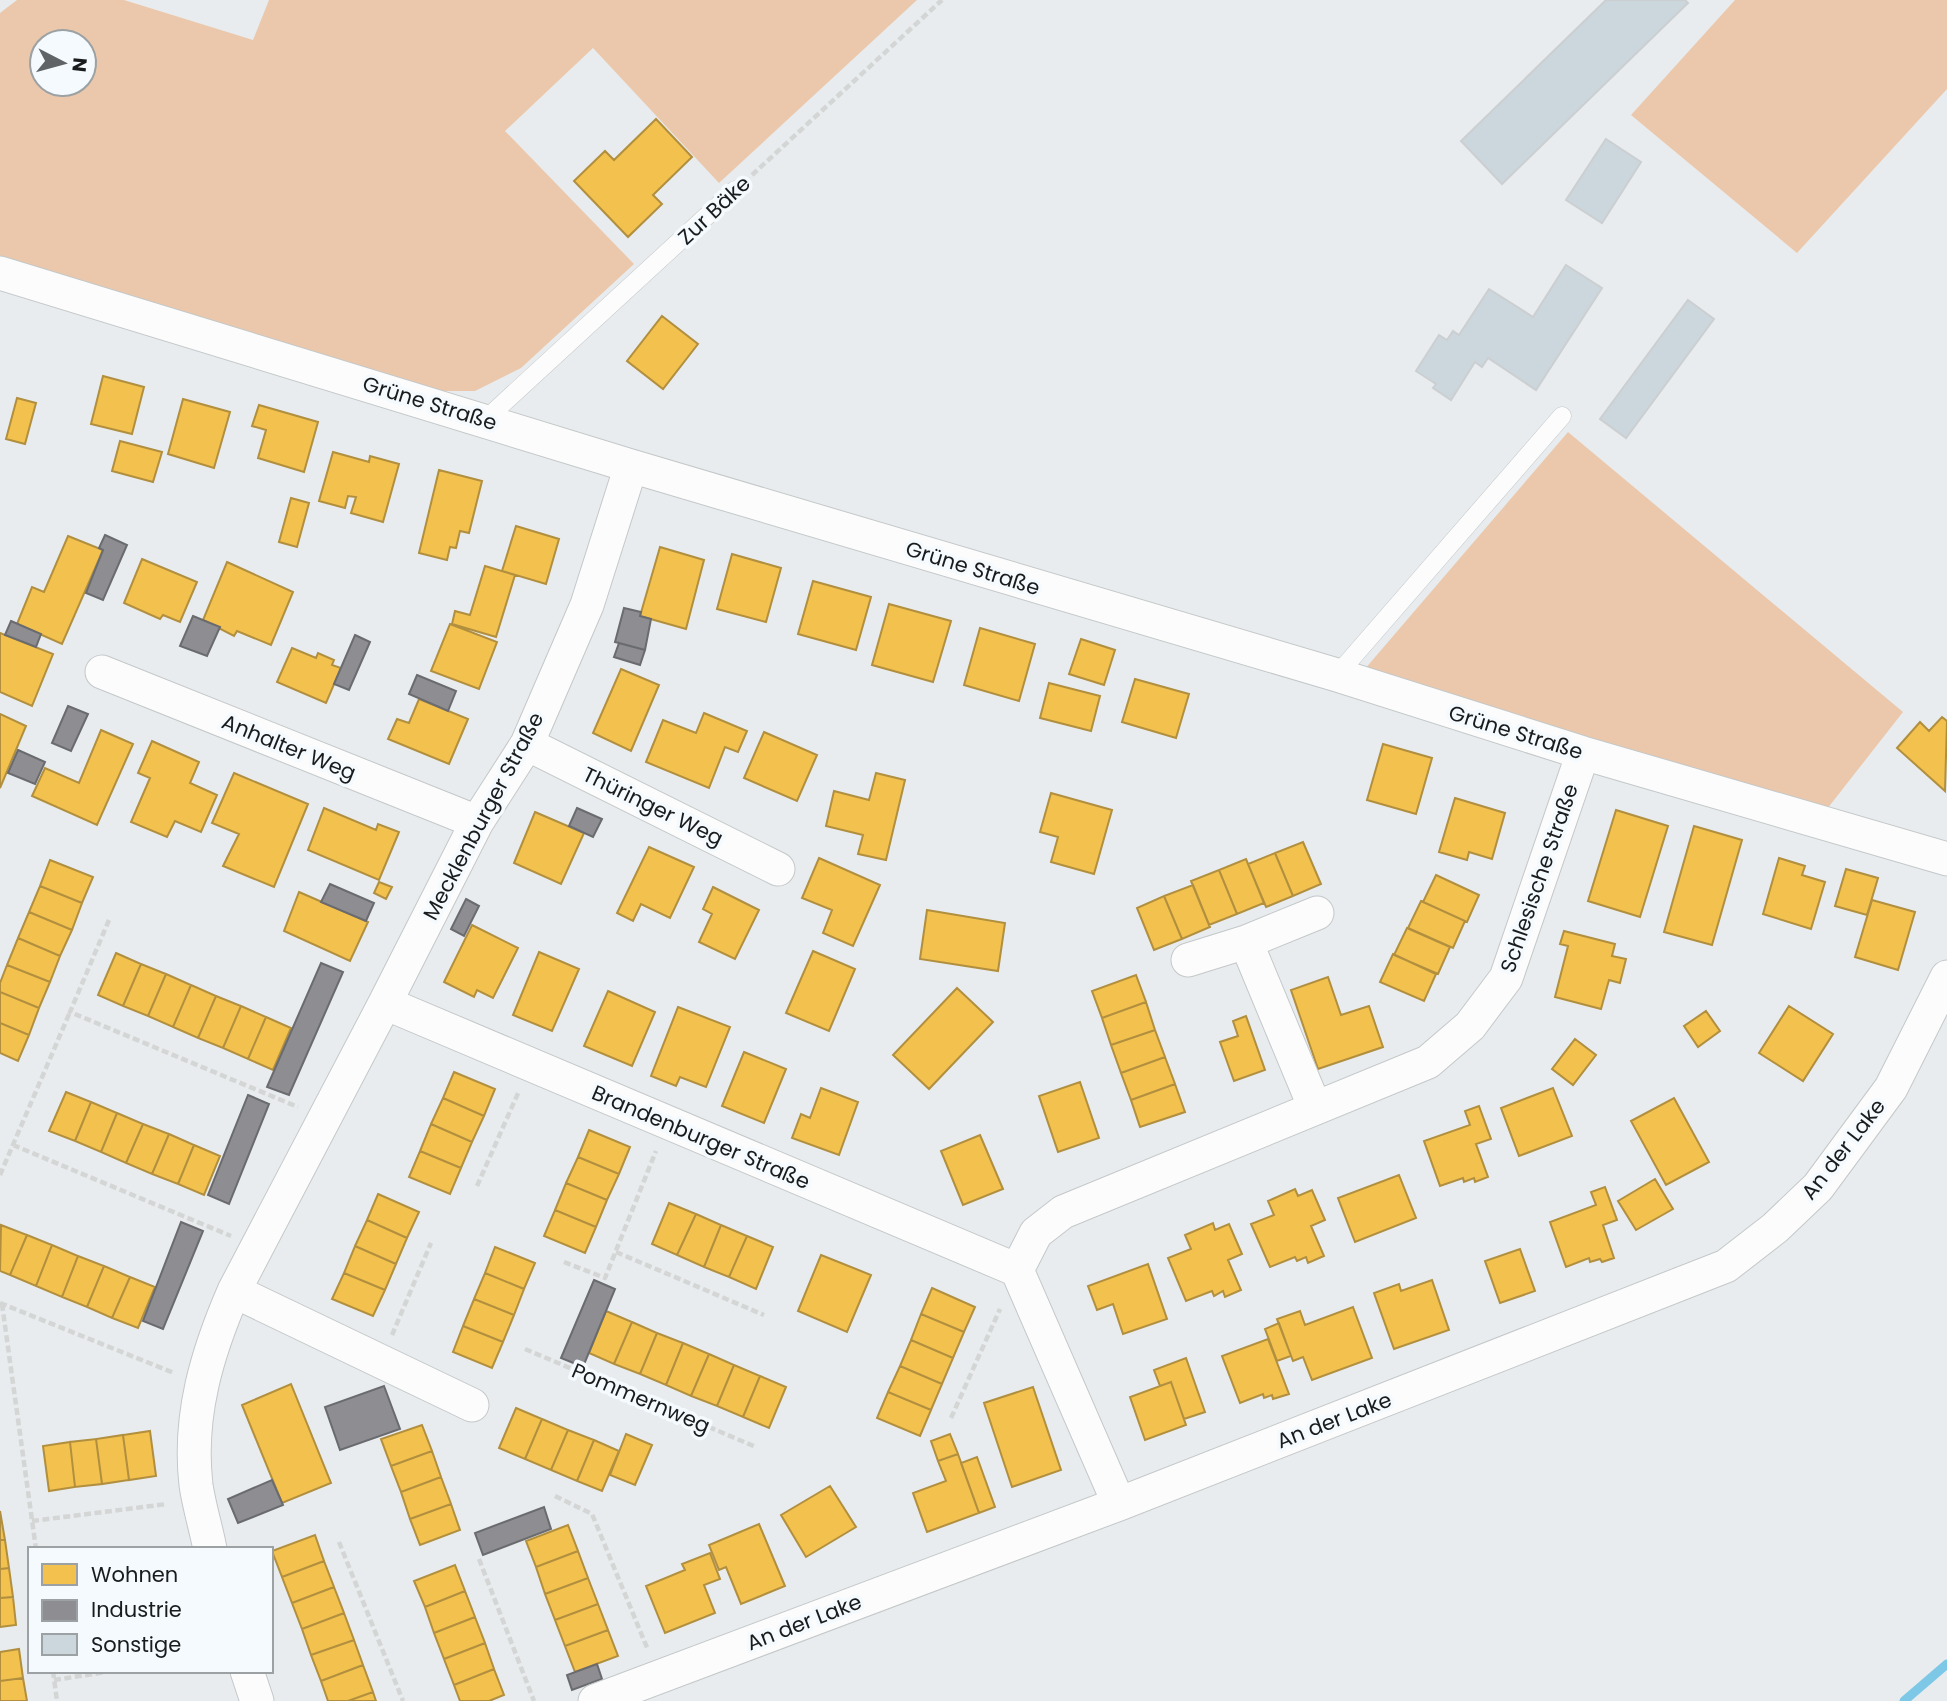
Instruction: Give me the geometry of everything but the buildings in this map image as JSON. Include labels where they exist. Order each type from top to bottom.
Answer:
[{"type":"street","name":"Grüne Straße","points":[[0,273],[631,466],[1337,675],[1583,753],[1947,859]]},
{"type":"street","name":"Mecklenburger Straße","points":[[210,1547],[200,1500],[193,1439],[201,1383],[215,1334],[234,1291],[477,821],[527,744],[587,605],[631,466]]},
{"type":"street","name":"Anhalter Weg","points":[[102,672],[477,821]]},
{"type":"street","name":"Thüringer Weg","points":[[527,744],[778,869]]},
{"type":"street","name":"Schlesische Straße","points":[[1017,1270],[1036,1233],[1063,1212],[1428,1062],[1469,1026],[1506,978],[1583,753]]},
{"type":"street","points":[[1188,960],[1246,942],[1317,913]]},
{"type":"street","points":[[1246,942],[1315,1108]]},
{"type":"street","name":"An der Lake","points":[[596,1701],[1119,1504],[1726,1266],[1774,1228],[1818,1187],[1891,1088],[1947,977]]},
{"type":"street","name":"Brandenburger Straße","points":[[385,1003],[1017,1270]]},
{"type":"street","points":[[1017,1270],[1119,1504]]},
{"type":"street","points":[[234,1291],[472,1405]]},
{"type":"street","points":[[248,1673],[257,1701]]},
{"type":"lane","name":"Zur Bäke","points":[[485,420],[735,190]]},
{"type":"lane","points":[[1337,675],[1562,416]]},
{"type":"path","name":"Zur Bäke","points":[[735,190],[942,0]]},
{"type":"path","points":[[0,1175],[110,920]]},
{"type":"path","points":[[70,1012],[326,1117]]},
{"type":"path","points":[[477,1186],[531,1065]]},
{"type":"path","points":[[564,1262],[605,1278],[666,1122]]},
{"type":"path","points":[[13,1145],[257,1247]]},
{"type":"path","points":[[382,1362],[431,1243]]},
{"type":"path","points":[[616,1252],[764,1315]]},
{"type":"path","points":[[951,1418],[1017,1270]]},
{"type":"path","points":[[1,1303],[201,1383]]},
{"type":"path","points":[[1,1303],[36,1547]]},
{"type":"path","name":"Pommernweg","points":[[525,1349],[756,1447]]},
{"type":"path","points":[[555,1496],[592,1514],[651,1657],[657,1678]]},
{"type":"path","points":[[33,1521],[200,1500]]},
{"type":"path","points":[[339,1542],[402,1701]]},
{"type":"path","points":[[479,1559],[534,1701]]},
{"type":"path","points":[[52,1673],[57,1701]]},
{"type":"path","points":[[54,1680],[100,1673]]},
{"type":"shaded area","points":[[17,0],[124,0],[253,40],[269,0],[917,0],[719,183],[593,48],[505,131],[634,264],[521,368],[475,391],[443,391],[0,256],[0,13]]},
{"type":"shaded area","points":[[1735,0],[1947,0],[1947,89],[1797,253],[1631,115]]},
{"type":"shaded area","points":[[1568,432],[1903,712],[1827,809],[1364,670]]},
{"type":"waterway","points":[[1904,1701],[1947,1664]]}]
